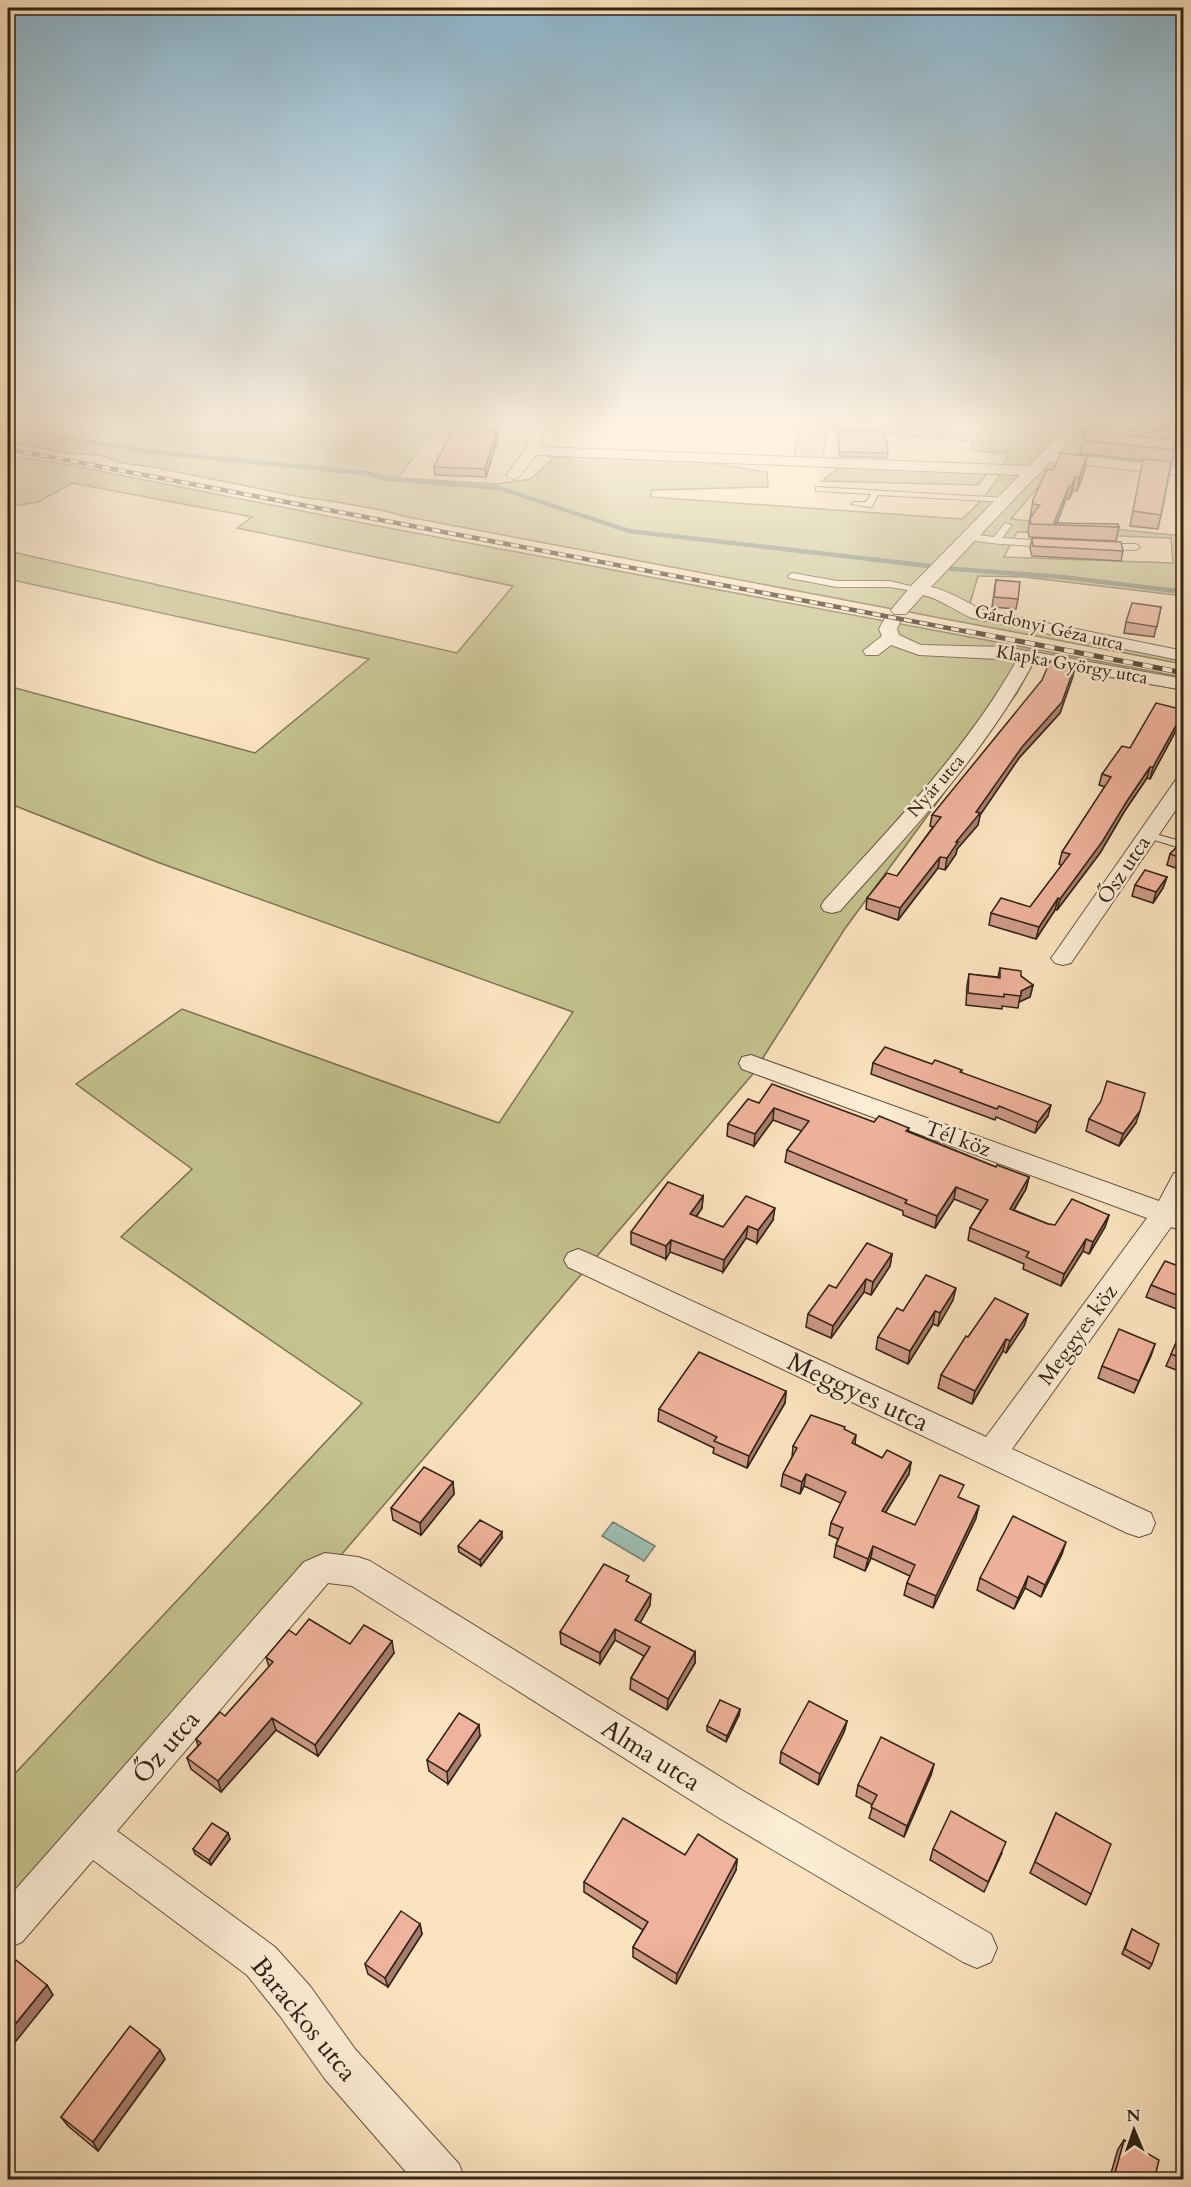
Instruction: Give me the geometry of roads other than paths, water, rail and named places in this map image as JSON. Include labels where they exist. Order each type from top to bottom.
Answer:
[{"type":"street","points":[[872,651],[918,589],[982,524]]},
{"type":"street","name":"Gárdonyi Géza utca","points":[[918,589],[941,594],[959,606],[978,614],[1184,656]]},
{"type":"street","name":"Klapka György utca","points":[[894,623],[903,645],[919,650],[988,651],[1028,656],[1184,685]]},
{"type":"street","name":"Nyár utca","points":[[831,906],[954,767],[995,716],[1028,656]]},
{"type":"street","name":"Ősz utca","points":[[1064,958],[1184,782]]},
{"type":"street","name":"Tél köz","points":[[752,1063],[1174,1218]]},
{"type":"street","name":"Meggyes köz","points":[[991,1454],[1174,1218],[1184,1180]]},
{"type":"street","name":"Meggyes utca","points":[[578,1260],[1139,1523]]},
{"type":"street","name":"Őz utca","points":[[8,1928],[316,1573],[325,1568]]},
{"type":"street","name":"Alma utca","points":[[325,1568],[358,1572],[732,1805],[977,1948]]},
{"type":"street","name":"Barackos utca","points":[[90,1834],[261,1961],[295,2001],[340,2064],[443,2180]]},
{"type":"lane","points":[[996,540],[1008,525]]},
{"type":"lane","points":[[969,537],[1057,544]]},
{"type":"lane","points":[[1090,545],[1136,547]]},
{"type":"lane","points":[[792,576],[837,584],[890,584],[918,589]]},
{"type":"lane","points":[[1148,835],[1184,846]]},
{"type":"water","points":[[613,1522],[655,1546],[644,1561],[602,1536]]},
{"type":"waterway","points":[[608,524],[629,531],[955,569],[1062,577],[1184,592]]},
{"type":"railway","points":[[402,524],[974,633]]},
{"type":"railway","points":[[966,631],[1184,673]]}]
